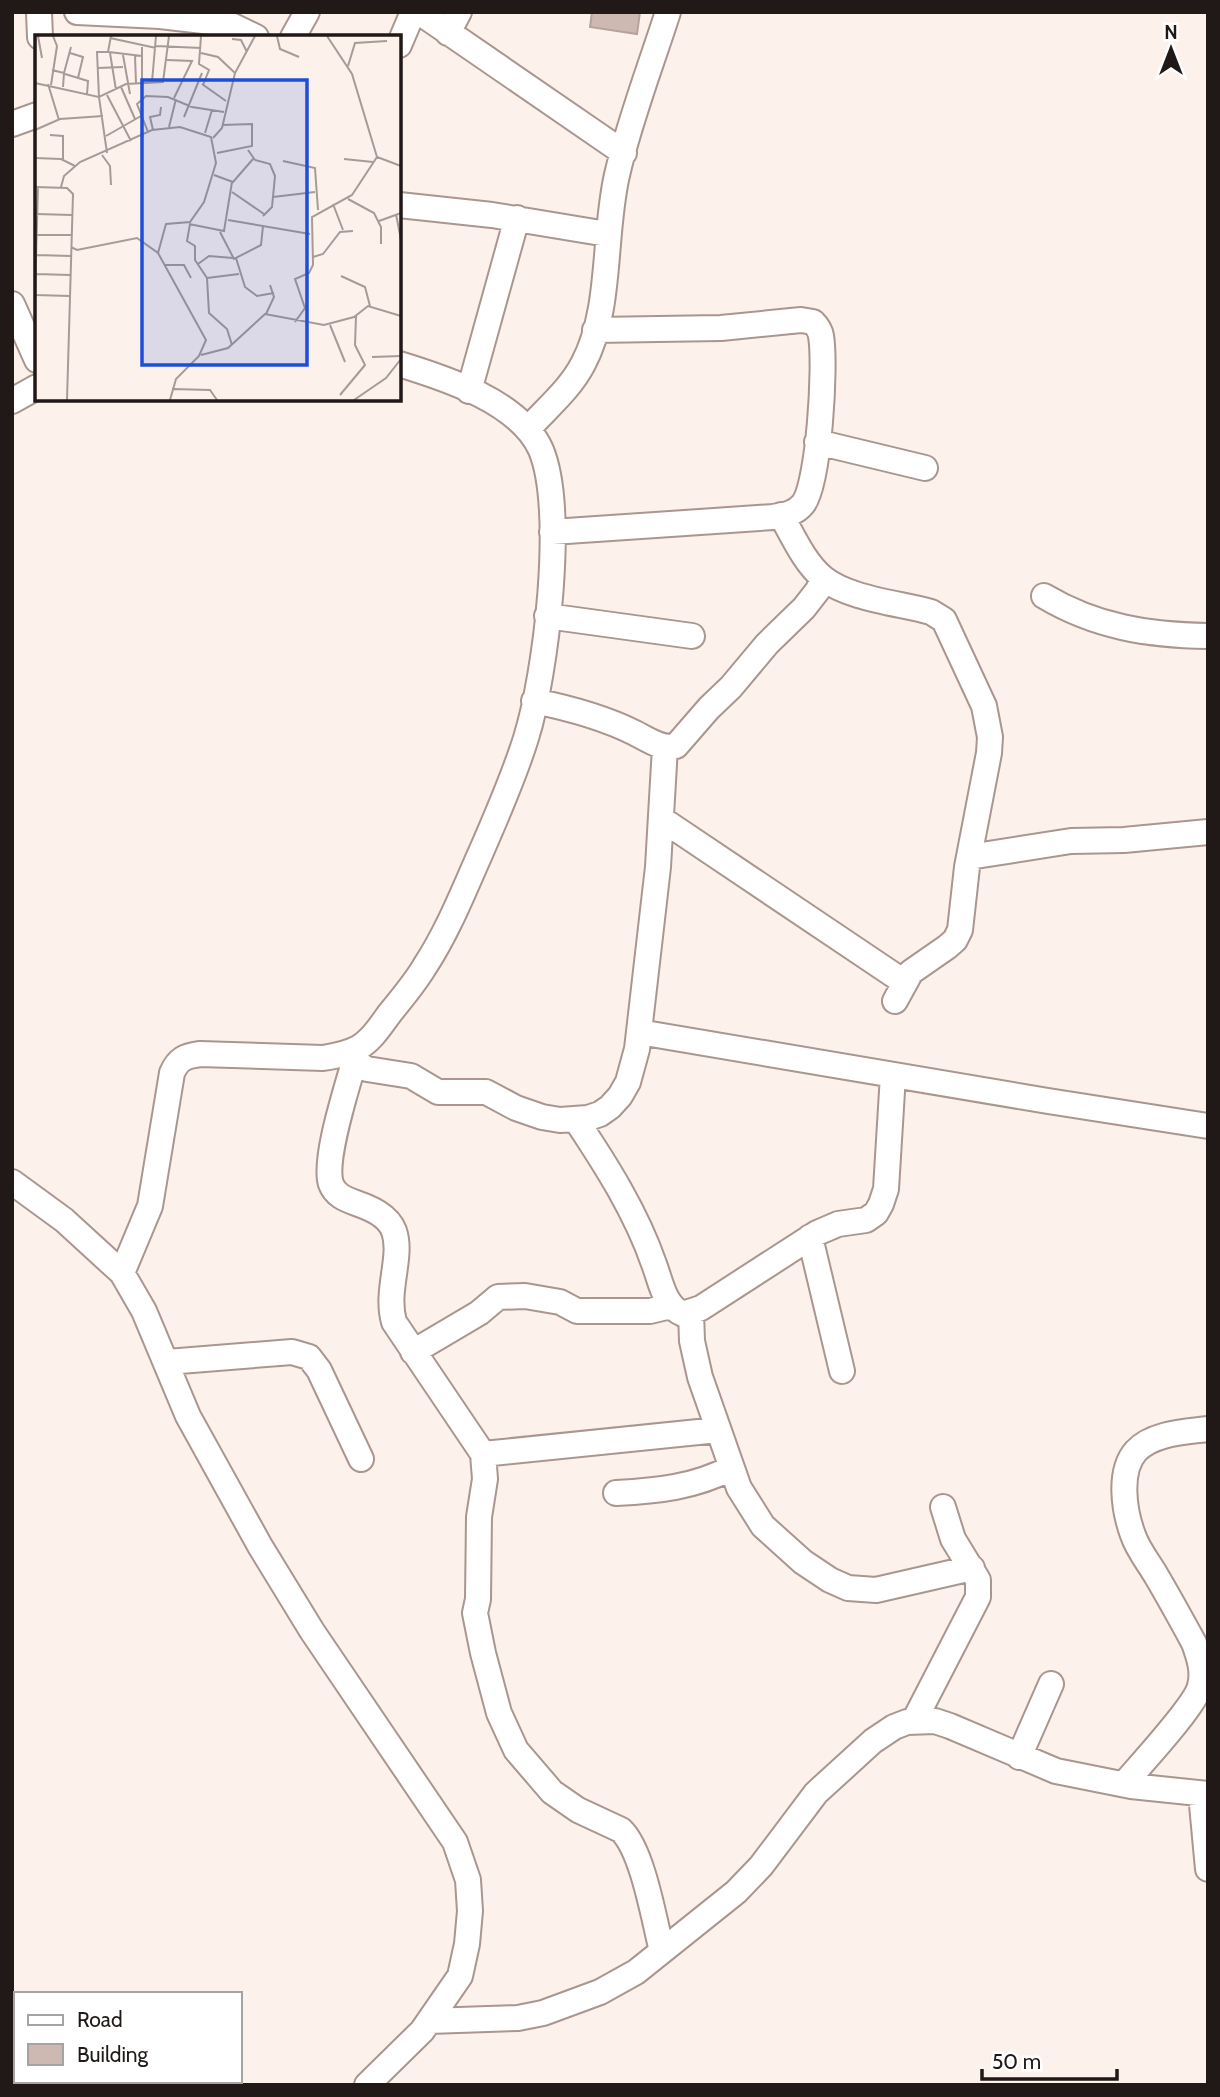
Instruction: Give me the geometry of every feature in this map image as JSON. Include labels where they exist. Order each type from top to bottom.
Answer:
[{"type":"street","points":[[39,12],[40,35]]},
{"type":"street","points":[[77,12],[160,14],[229,24],[252,35]]},
{"type":"street","points":[[294,35],[307,12]]},
{"type":"street","points":[[401,40],[413,12]]},
{"type":"street","points":[[419,12],[454,22],[624,153]]},
{"type":"street","points":[[528,429],[571,383],[589,351],[601,300],[611,201],[668,12]]},
{"type":"street","points":[[12,124],[35,116]]},
{"type":"street","points":[[401,205],[517,218],[607,234]]},
{"type":"street","points":[[469,391],[517,218]]},
{"type":"street","points":[[12,304],[35,356]]},
{"type":"street","points":[[552,532],[781,515],[797,510],[808,497],[817,442],[822,348],[821,334],[813,322],[801,320],[721,328],[595,330]]},
{"type":"street","points":[[401,366],[469,391],[512,414],[528,429],[540,449],[548,475],[552,508],[547,616],[527,737],[493,825],[426,965],[374,1034],[348,1058],[329,1176],[331,1185],[342,1198],[379,1214],[390,1222],[396,1247],[391,1310],[398,1331],[483,1454],[485,1479],[478,1517],[478,1599],[475,1613],[499,1713],[516,1750],[552,1792],[566,1803],[627,1835],[637,1855],[662,1951]]},
{"type":"street","points":[[12,401],[35,388]]},
{"type":"street","points":[[817,442],[925,468]]},
{"type":"street","points":[[663,820],[900,991],[918,965],[955,940],[961,923],[969,857],[987,770],[990,737],[981,697],[944,620],[931,612],[837,587],[823,578],[808,560],[781,515]]},
{"type":"street","points":[[534,701],[588,714],[671,748],[681,742],[700,717],[731,687],[767,644],[804,608],[823,578]]},
{"type":"street","points":[[1044,596],[1068,610],[1105,624],[1158,633],[1208,636]]},
{"type":"street","points":[[547,616],[692,636]]},
{"type":"street","points":[[122,1273],[150,1206],[172,1073],[177,1062],[186,1056],[200,1054],[348,1058],[367,1069],[411,1076],[438,1091],[479,1090],[528,1113],[560,1120],[576,1120],[600,1114],[620,1096],[633,1067],[639,1032],[663,820],[665,747]]},
{"type":"street","points":[[969,857],[1060,842],[1208,832]]},
{"type":"street","points":[[639,1032],[1208,1126]]},
{"type":"street","points":[[414,1352],[478,1313],[498,1297],[525,1296],[560,1302],[577,1311],[701,1308],[810,1237],[838,1224],[866,1220],[876,1213],[886,1189],[893,1074]]},
{"type":"street","points":[[576,1120],[628,1205],[681,1309],[731,1468],[744,1498],[763,1526],[803,1562],[848,1588],[876,1590],[972,1568]]},
{"type":"street","points":[[12,1182],[64,1220],[122,1273],[144,1311],[188,1416],[260,1546],[312,1631],[454,1842],[467,1880],[470,1911],[460,1976],[422,2031],[367,2085]]},
{"type":"street","points":[[810,1237],[842,1371]]},
{"type":"street","points":[[167,1362],[292,1352],[309,1357],[318,1370],[361,1460]]},
{"type":"street","points":[[1125,1784],[1195,1699],[1202,1676],[1194,1643],[1133,1536],[1125,1497],[1128,1464],[1136,1451],[1147,1443],[1159,1438],[1208,1429]]},
{"type":"street","points":[[483,1454],[718,1430]]},
{"type":"street","points":[[617,1493],[653,1491],[692,1484],[731,1468]]},
{"type":"street","points":[[914,1721],[978,1597],[978,1580],[953,1539],[943,1507]]},
{"type":"street","points":[[1019,1757],[1051,1684]]},
{"type":"street","points":[[429,2021],[518,2018],[542,2013],[600,1992],[636,1972],[736,1892],[761,1866],[816,1793],[843,1767],[894,1727],[914,1721],[935,1721],[950,1726],[1056,1771],[1125,1784],[1204,1794],[1208,1869]]},
{"type":"building","points":[[592,12],[640,12],[637,34],[590,27]]}]
